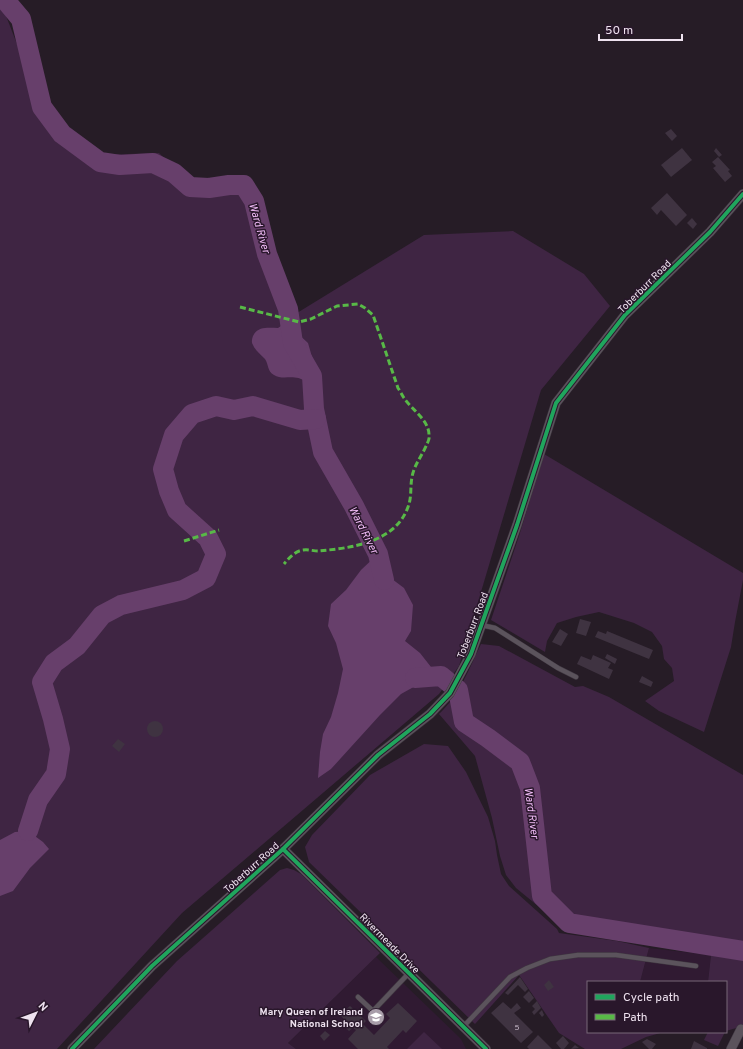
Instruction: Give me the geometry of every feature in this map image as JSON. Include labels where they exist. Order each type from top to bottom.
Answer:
[{"type":"street","name":"Toberburr Road","points":[[72,1049],[152,966],[283,849],[378,755],[430,714],[450,693],[466,664],[481,625],[517,525],[556,403],[625,315],[710,232],[743,194]]},
{"type":"street","name":"Rivermeade Drive","points":[[283,849],[486,1049]]},
{"type":"street","points":[[731,1049],[741,1029]]},
{"type":"lane","points":[[481,625],[495,628],[558,668],[576,677]]},
{"type":"lane","points":[[463,1027],[510,977],[527,968],[550,959],[578,955],[616,955],[696,966]]},
{"type":"lane","points":[[358,997],[372,1011],[409,974]]},
{"type":"shaded area","points":[[0,5],[3,8],[46,119],[96,155],[159,153],[195,189],[239,189],[297,313],[424,235],[513,231],[584,274],[610,306],[541,390],[459,666],[439,694],[182,913],[57,1049],[0,1049]]},
{"type":"shaded area","points":[[284,321],[294,323],[296,332],[308,343],[312,357],[319,371],[317,376],[319,391],[306,392],[306,382],[302,379],[293,377],[278,377],[274,375],[269,370],[265,359],[252,344],[253,336],[260,329],[278,328],[284,324]]},
{"type":"shaded area","points":[[544,454],[743,573],[731,647],[704,732],[659,711],[645,701],[674,681],[672,668],[664,659],[662,646],[652,632],[634,623],[599,612],[557,623],[547,641],[545,652],[491,620]]},
{"type":"shaded area","points":[[378,554],[388,576],[404,588],[413,605],[411,631],[405,641],[420,653],[431,667],[441,676],[419,684],[401,694],[331,769],[318,778],[323,734],[331,717],[343,669],[336,643],[328,626],[331,604],[346,590],[361,570]]},
{"type":"shaded area","points":[[481,644],[499,646],[575,687],[583,686],[609,697],[743,775],[743,948],[574,921],[567,918],[560,924],[516,888],[506,875],[500,856],[492,818],[475,756],[439,714],[458,691]]},
{"type":"shaded area","points":[[424,744],[448,746],[466,772],[488,817],[495,841],[501,874],[509,886],[557,929],[559,933],[617,941],[649,948],[640,981],[587,981],[587,1033],[660,1033],[646,1037],[621,1049],[585,1049],[559,1033],[519,975],[475,1024],[309,862],[305,847],[312,835],[370,775]]},
{"type":"shaded area","points":[[28,831],[43,842],[49,849],[30,868],[13,891],[0,896],[0,840],[15,832]]},
{"type":"shaded area","points":[[287,868],[301,874],[380,953],[288,1043],[296,1049],[94,1049],[177,961],[280,870]]},
{"type":"shaded area","points":[[649,948],[711,955],[708,981],[640,981]]},
{"type":"shaded area","points":[[711,955],[743,960],[743,1026],[727,1031],[727,981],[708,981]]},
{"type":"shaded area","name":"Mary Queen of Ireland National School","points":[[376,957],[461,1039],[466,1049],[296,1049],[288,1043]]},
{"type":"shaded area","points":[[424,1032],[442,1049],[407,1049]]},
{"type":"shaded area","points":[[708,1033],[724,1033],[718,1046],[704,1040]]},
{"type":"building","points":[[671,129],[677,136],[672,141],[665,133]]},
{"type":"building","points":[[682,148],[692,160],[671,177],[661,165]]},
{"type":"building","points":[[716,148],[722,155],[719,157],[714,151]]},
{"type":"building","points":[[718,157],[730,170],[728,171],[732,176],[725,182],[713,168],[716,166],[712,162]]},
{"type":"building","points":[[667,193],[687,215],[676,226],[661,210],[657,215],[651,208]]},
{"type":"building","points":[[692,218],[697,224],[693,229],[687,223]]},
{"type":"building","points":[[580,619],[591,622],[586,636],[576,633]]},
{"type":"building","points":[[560,629],[568,634],[561,646],[552,642]]},
{"type":"building","points":[[598,631],[606,634],[607,631],[653,650],[649,659],[595,637]]},
{"type":"building","points":[[607,654],[617,659],[615,664],[605,658]]},
{"type":"building","points":[[593,655],[611,663],[608,668],[613,670],[609,679],[577,664],[581,656],[591,660]]},
{"type":"building","points":[[642,676],[653,682],[651,687],[639,682]]},
{"type":"building","points":[[152,721],[158,721],[163,726],[161,735],[158,737],[152,737],[147,732],[147,726]]},
{"type":"building","points":[[118,739],[125,744],[119,752],[112,746]]},
{"type":"building","points":[[520,977],[528,989],[525,992],[518,985],[508,995],[505,993]]},
{"type":"building","points":[[549,980],[554,987],[548,991],[544,985]]},
{"type":"building","points":[[529,991],[534,998],[529,1003],[523,997]]},
{"type":"building","points":[[537,1001],[541,1008],[534,1015],[532,1012],[535,1009],[532,1006]]},
{"type":"building","points":[[503,1002],[511,1009],[517,1003],[521,1008],[514,1013],[533,1032],[521,1043],[491,1013]]},
{"type":"building","points":[[398,1003],[417,1021],[406,1033],[403,1030],[387,1047],[389,1049],[358,1049],[348,1039],[356,1030],[353,1028],[349,1031],[340,1022],[344,1019],[340,1015],[350,1006],[366,1021],[363,1024],[374,1035],[390,1018],[386,1014]]},
{"type":"building","points":[[542,1010],[544,1015],[542,1017],[539,1013]]},
{"type":"building","points":[[325,1031],[330,1035],[324,1041],[320,1036]]},
{"type":"building","points":[[538,1035],[552,1049],[529,1049],[527,1047]]},
{"type":"building","points":[[563,1036],[569,1043],[564,1049],[561,1049],[556,1043]]},
{"type":"building","points":[[647,1039],[656,1044],[652,1049],[649,1049],[642,1042]]},
{"type":"building","points":[[694,1041],[707,1048],[707,1049],[691,1049]]},
{"type":"building","points":[[575,1045],[579,1048],[571,1049]]},
{"type":"waterway","name":"Ward River","points":[[5,0],[21,19],[42,107],[62,134],[100,162],[120,165],[153,163],[174,173],[190,187],[209,188],[229,185],[244,185],[254,201],[267,254],[288,309],[293,343],[312,376],[314,409],[323,452],[354,506],[378,554],[384,580]]},
{"type":"waterway","points":[[28,831],[38,800],[56,774],[60,749],[42,682],[54,663],[77,646],[102,615],[121,605],[183,590],[206,578],[216,554],[208,538],[177,510],[169,491],[163,469],[174,435],[192,414],[216,406],[234,410],[253,406],[300,420],[316,419]]},
{"type":"waterway","name":"Ward River","points":[[415,678],[441,676],[458,690],[464,722],[520,762],[530,788],[542,896],[569,923],[743,951]]},
{"type":"marked path","points":[[240,307],[299,322],[311,319],[337,306],[358,304],[365,308],[373,315],[398,388],[407,402],[423,420],[428,430],[428,441],[413,473],[408,507],[402,519],[393,529],[383,536],[358,545],[318,551],[300,551],[292,555],[284,564]]},
{"type":"marked path","points":[[184,541],[219,530]]},
{"type":"cycle path","points":[[72,1049],[152,966],[283,849],[378,755],[430,714],[450,693],[471,654],[517,525],[556,403],[625,315],[710,232],[743,194]]},
{"type":"cycle path","points":[[283,849],[486,1049]]},
{"type":"place","name":"Mary Queen of Ireland National School","points":[[376,1017]]}]
